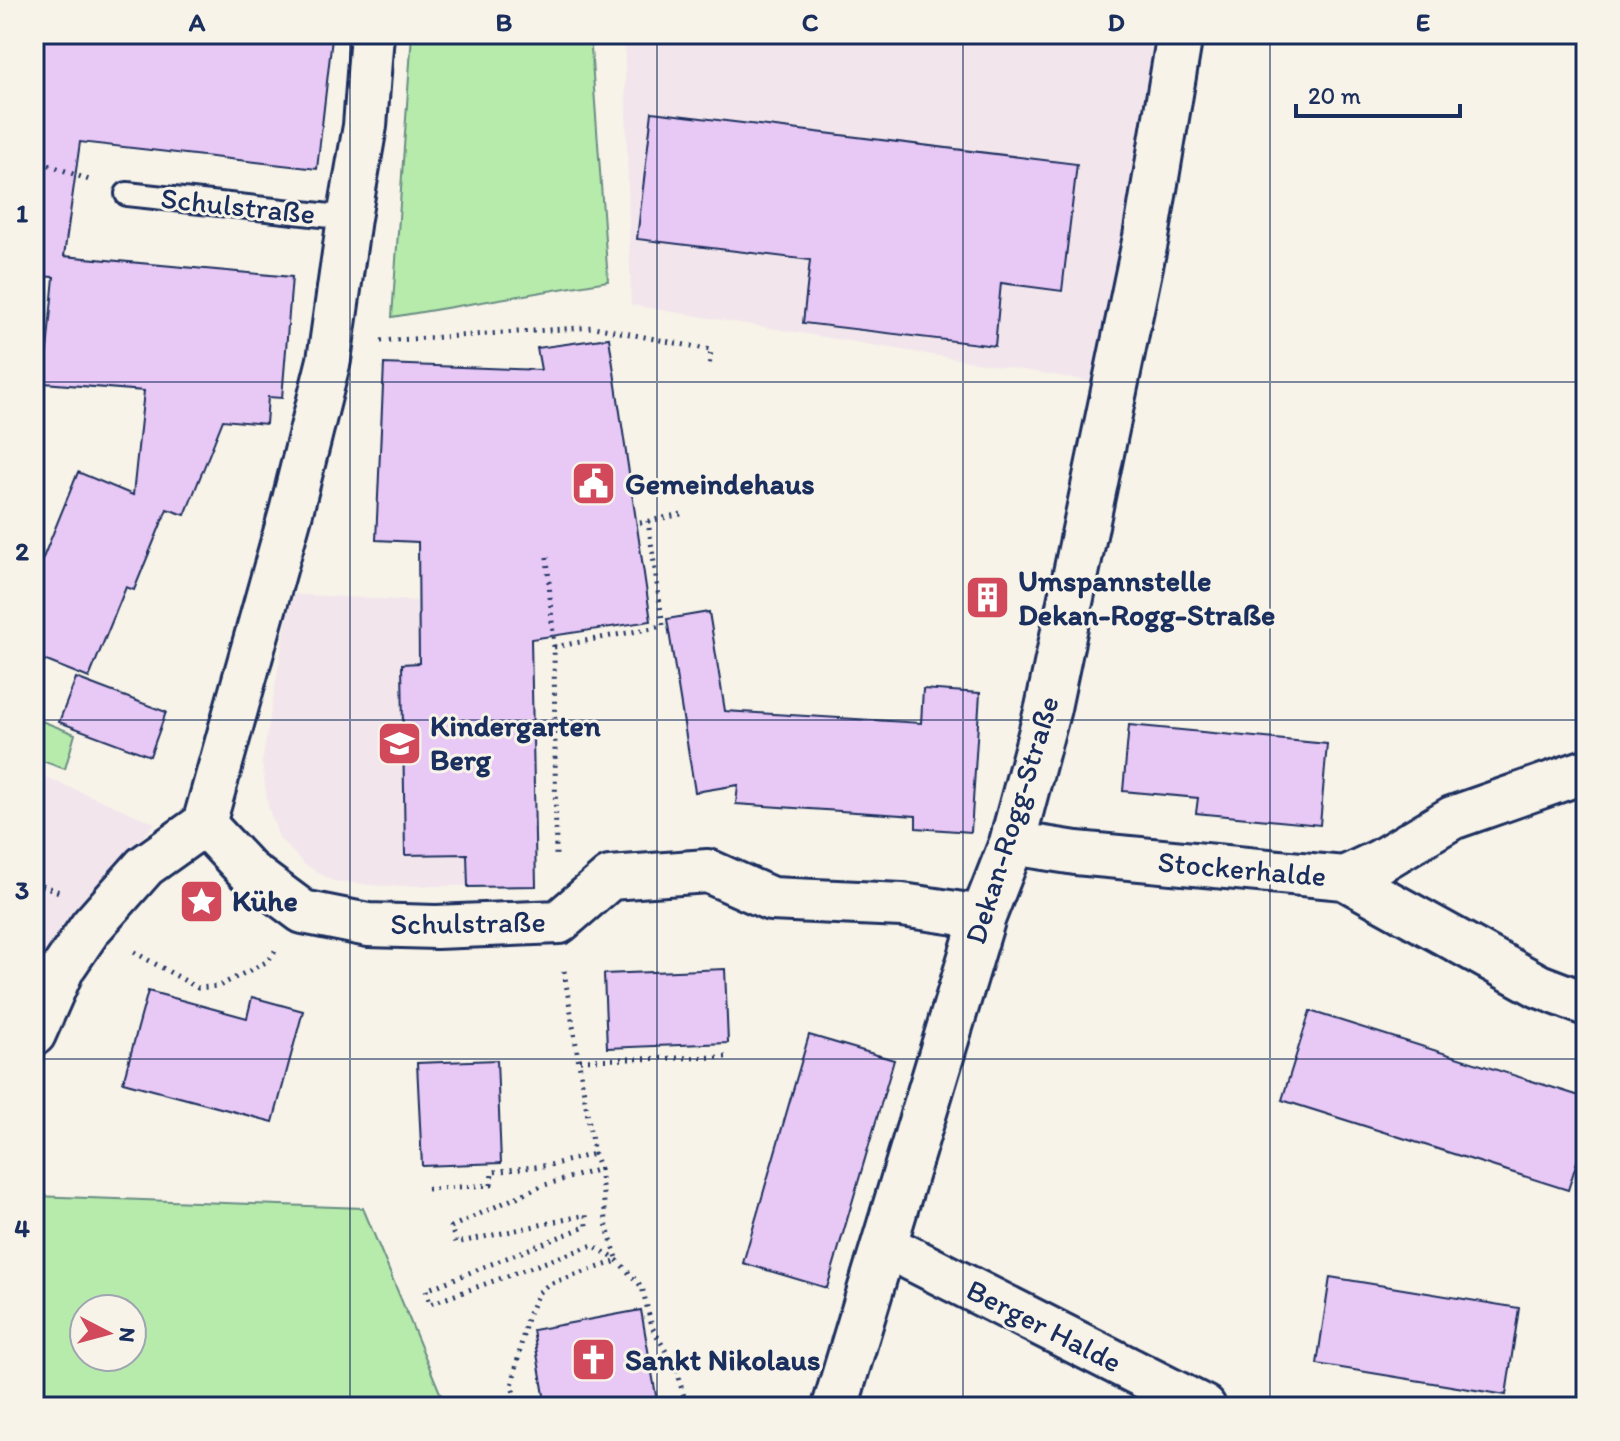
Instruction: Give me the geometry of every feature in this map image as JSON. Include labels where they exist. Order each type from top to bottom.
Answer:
[{"type":"street","name":"Schulstraße","points":[[372,34],[365,126],[329,360],[291,512],[204,824],[248,871],[303,912],[368,925],[436,927],[559,922],[610,878],[708,871],[771,899],[902,905],[983,917]]},
{"type":"street","name":"Dekan-Rogg-Straße","points":[[835,1407],[983,917],[1012,843],[1048,708],[1146,237],[1180,34]]},
{"type":"street","points":[[1344,878],[1380,861],[1452,818],[1586,771]]},
{"type":"street","points":[[34,1034],[63,968],[91,927],[145,866],[204,824]]},
{"type":"street","name":"Stockerhalde","points":[[1012,843],[1076,853],[1344,878],[1539,986],[1586,1004]]},
{"type":"street","name":"Berger Halde","points":[[884,1245],[1204,1407]]},
{"type":"lane","name":"Schulstraße","points":[[127,194],[349,218]]},
{"type":"path","points":[[34,159],[127,194]]},
{"type":"path","points":[[372,342],[594,327],[711,350],[709,368]]},
{"type":"path","points":[[640,523],[686,513]]},
{"type":"path","points":[[554,647],[663,626],[648,521]]},
{"type":"path","points":[[547,557],[554,647],[554,820],[559,922],[594,1154],[600,1169],[607,1228],[618,1261]]},
{"type":"path","points":[[91,927],[198,988],[219,986],[247,970]]},
{"type":"path","points":[[580,1060],[726,1057]]},
{"type":"path","points":[[427,1189],[491,1185],[492,1172],[539,1167],[594,1154]]},
{"type":"path","points":[[600,1169],[541,1186],[451,1227],[456,1243],[586,1215],[587,1226],[426,1290],[430,1304],[593,1245],[618,1261],[642,1287],[652,1327],[676,1369],[687,1407]]},
{"type":"path","points":[[518,1407],[512,1386],[527,1318],[538,1293],[549,1284],[618,1261]]},
{"type":"shaded area","points":[[624,34],[1162,34],[1100,383],[631,305]]},
{"type":"shaded area","name":"Kindergarten Berg","points":[[291,594],[418,601],[530,599],[536,886],[380,886],[333,881],[305,865],[279,838],[268,806],[262,763]]},
{"type":"shaded area","points":[[34,772],[155,823],[52,944],[34,984]]},
{"type":"green space","points":[[412,34],[590,34],[608,281],[392,317]]},
{"type":"green space","points":[[34,718],[75,734],[65,769],[34,758]]},
{"type":"green space","points":[[34,1196],[363,1208],[446,1407],[34,1407]]},
{"type":"building","points":[[34,34],[306,34],[332,38],[317,169],[80,142],[64,256],[292,277],[282,398],[268,397],[266,424],[223,420],[185,515],[167,509],[134,590],[126,587],[89,678],[34,656],[34,580],[78,472],[133,495],[144,391],[44,383],[54,277],[34,276]]},
{"type":"building","points":[[652,112],[1077,164],[1062,291],[1001,283],[995,346],[803,323],[810,260],[637,239]]},
{"type":"building","points":[[609,338],[651,621],[531,639],[536,886],[468,887],[467,854],[405,855],[402,664],[419,663],[418,542],[376,540],[384,364],[541,370],[537,348]]},
{"type":"building","points":[[709,612],[725,711],[921,723],[923,689],[980,693],[971,832],[916,828],[916,816],[736,804],[738,785],[695,792],[667,619]]},
{"type":"building","points":[[76,678],[166,712],[150,756],[59,722]]},
{"type":"building","points":[[1129,725],[1327,744],[1320,825],[1196,813],[1198,798],[1123,791]]},
{"type":"building","points":[[725,969],[728,1043],[607,1048],[604,974]]},
{"type":"building","points":[[148,991],[247,1018],[252,997],[303,1011],[273,1122],[123,1082]]},
{"type":"building","points":[[1310,1011],[1586,1098],[1586,1133],[1568,1190],[1282,1100]]},
{"type":"building","points":[[809,1035],[894,1060],[827,1288],[743,1263]]},
{"type":"building","points":[[497,1060],[501,1163],[422,1166],[417,1063]]},
{"type":"building","points":[[1330,1277],[1519,1308],[1506,1395],[1317,1364]]},
{"type":"building","name":"Sankt Nikolaus","points":[[641,1310],[658,1407],[546,1407],[533,1330]]},
{"type":"place","name":"Gemeindehaus","points":[[594,484]]},
{"type":"place","name":"Umspannstelle Dekan-Rogg-Straße","points":[[987,598]]},
{"type":"place","name":"Kindergarten Berg","points":[[399,743]]},
{"type":"place","name":"Kühe","points":[[201,901]]},
{"type":"place","name":"Sankt Nikolaus","points":[[594,1360]]}]
